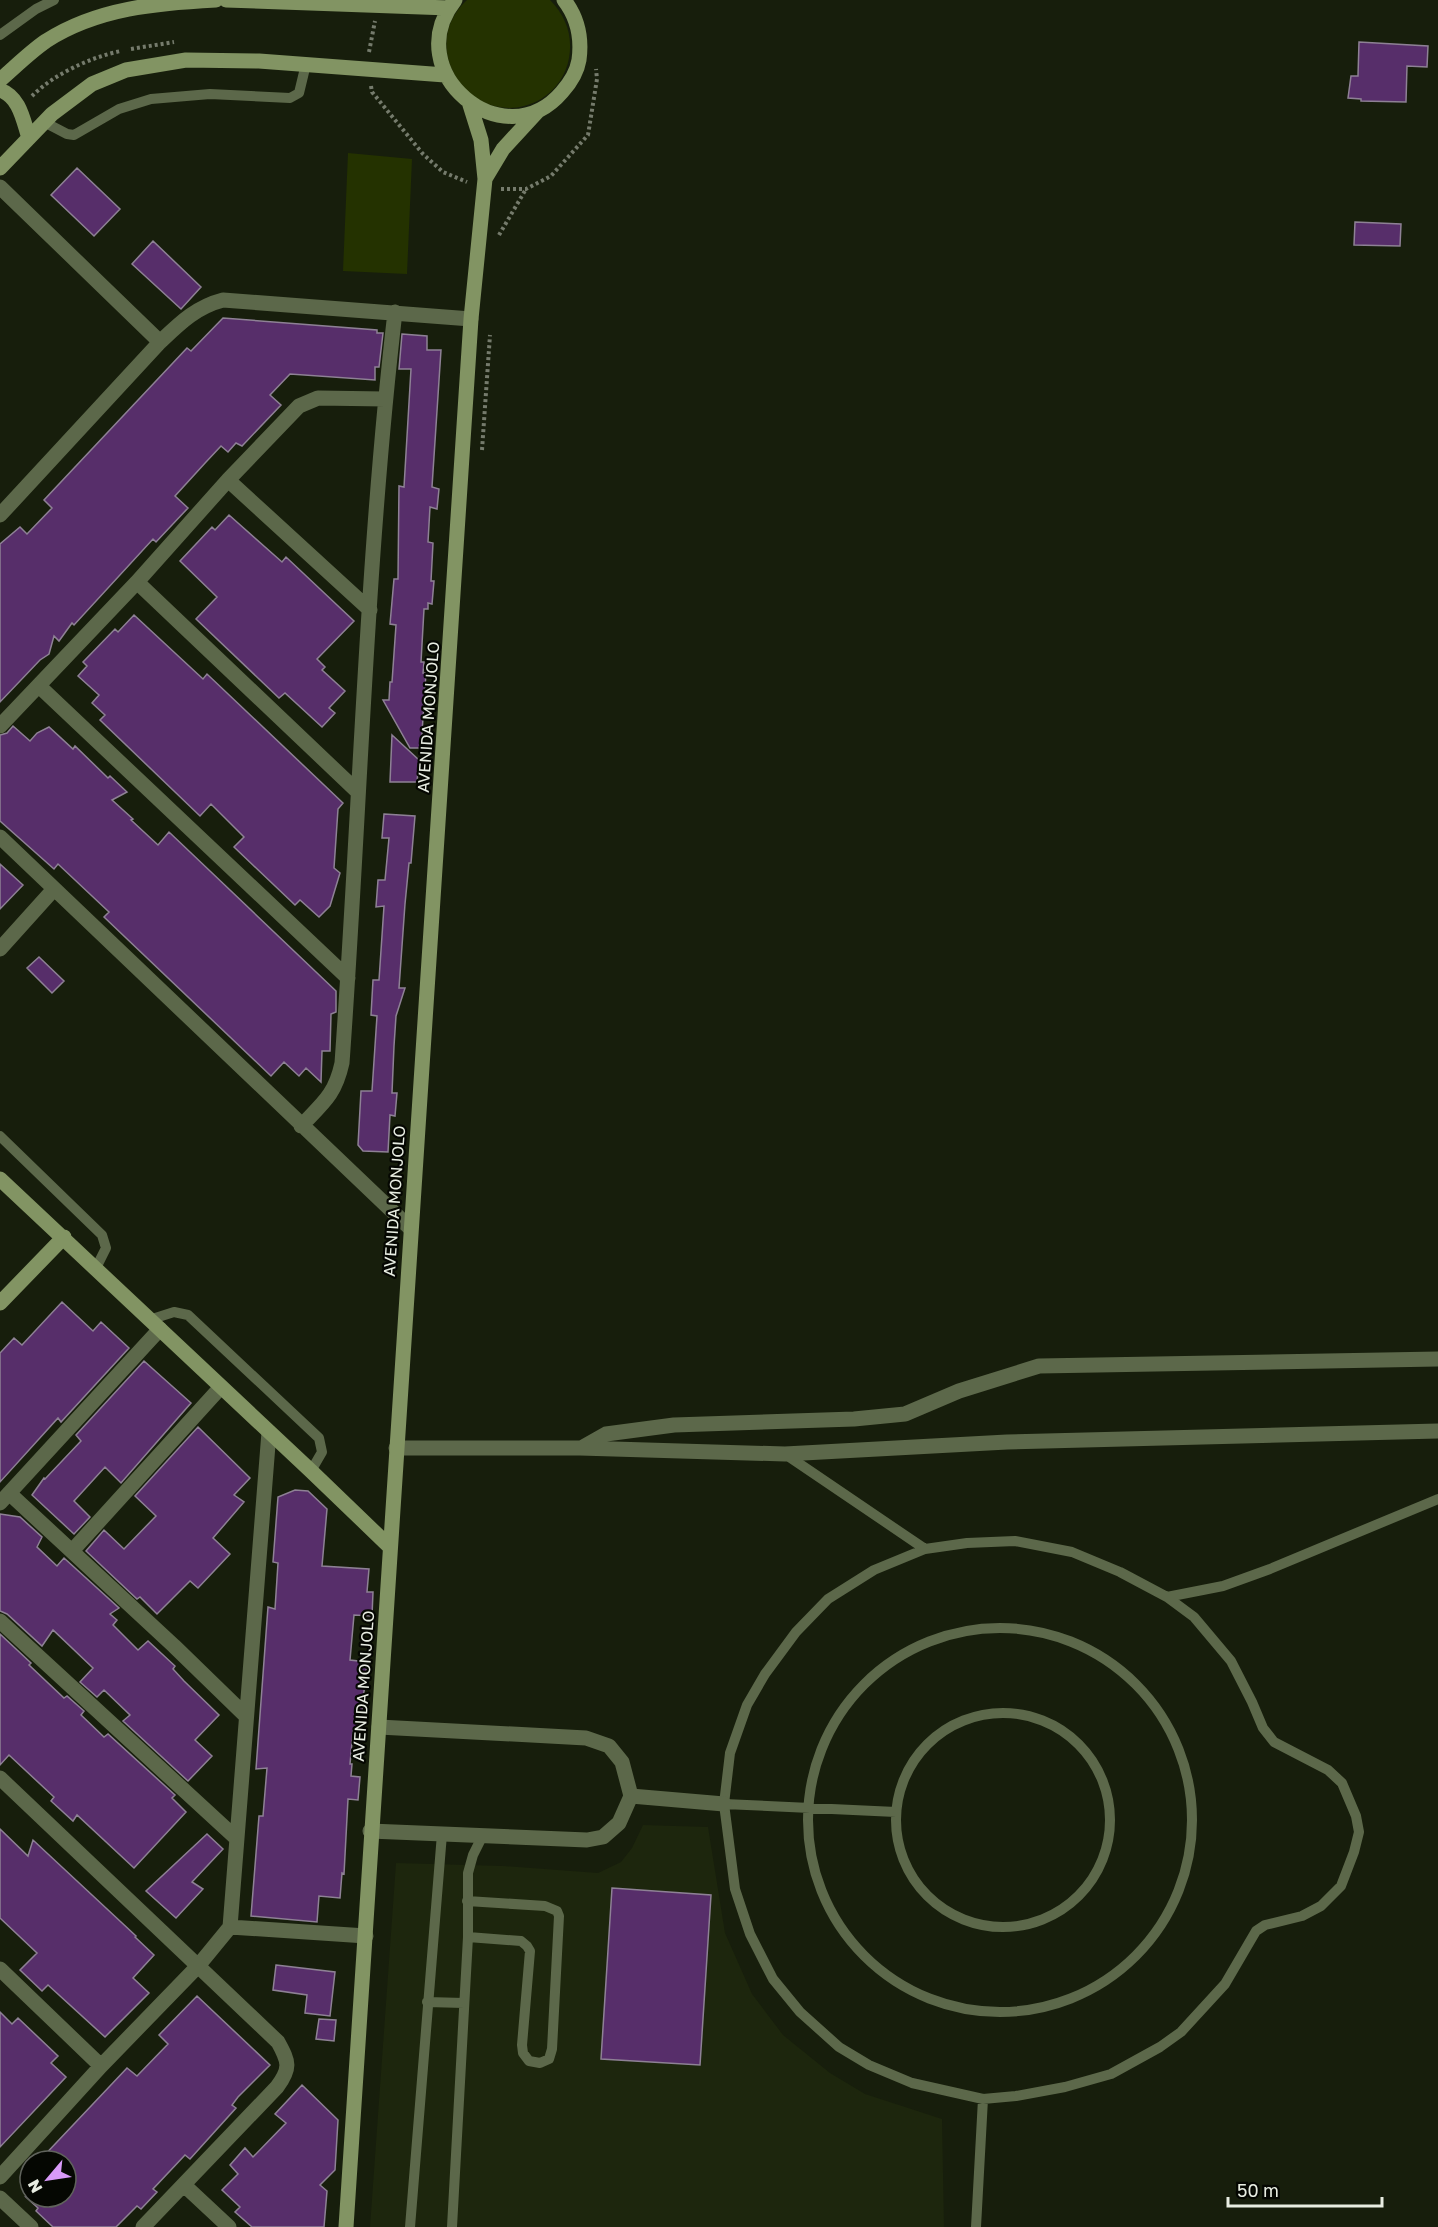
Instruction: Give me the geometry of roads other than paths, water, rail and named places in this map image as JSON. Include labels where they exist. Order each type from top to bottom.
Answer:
[{"type":"street","points":[[0,80],[45,42],[73,26],[102,16],[156,3],[216,0]]},
{"type":"street","points":[[226,0],[452,4],[442,24],[439,41],[440,58],[445,75],[456,91],[470,105],[492,114],[516,116],[538,111]]},
{"type":"street","name":"AVENIDA MONJOLO","points":[[485,179],[502,149],[538,111],[556,100],[569,85],[578,66],[581,46],[578,26],[570,7],[564,0]]},
{"type":"street","points":[[0,168],[44,122],[92,84],[126,70],[186,60],[259,61],[445,75]]},
{"type":"street","points":[[0,90],[20,109],[29,138]]},
{"type":"street","name":"AVENIDA MONJOLO","points":[[346,2227],[366,1936],[370,1831],[379,1727],[471,319],[485,179],[478,125],[470,105]]},
{"type":"street","points":[[0,187],[160,342]]},
{"type":"street","points":[[0,515],[160,342],[197,310],[223,300],[471,319]]},
{"type":"street","points":[[301,1126],[330,1096],[337,1084],[342,1063],[370,610],[385,399],[395,312]]},
{"type":"street","points":[[0,726],[299,406],[318,398],[385,399]]},
{"type":"street","points":[[228,480],[370,610]]},
{"type":"street","points":[[137,582],[358,792]]},
{"type":"street","points":[[39,686],[348,978]]},
{"type":"street","points":[[0,837],[410,1228]]},
{"type":"street","points":[[0,949],[54,889]]},
{"type":"street","points":[[0,1179],[390,1547]]},
{"type":"street","points":[[0,1303],[64,1237]]},
{"type":"street","points":[[154,1324],[4,1498],[72,1551],[246,1716]]},
{"type":"street","points":[[580,1448],[606,1434],[674,1425],[854,1419],[905,1414],[959,1391],[1039,1366],[1438,1359]]},
{"type":"street","points":[[72,1551],[221,1387]]},
{"type":"street","points":[[396,1448],[580,1448],[785,1454],[1007,1442],[1438,1431]]},
{"type":"street","points":[[0,2177],[101,2066],[198,1966],[230,1927],[269,1432]]},
{"type":"street","points":[[0,1621],[236,1838]]},
{"type":"street","points":[[370,1831],[587,1840],[603,1837],[619,1823],[631,1796],[622,1762],[609,1746],[586,1738],[379,1727]]},
{"type":"street","points":[[0,1778],[278,2042],[285,2055],[288,2066],[285,2076],[277,2087],[143,2227]]},
{"type":"street","points":[[631,1796],[724,1804]]},
{"type":"street","points":[[230,1927],[366,1936]]},
{"type":"street","points":[[1,1971],[101,2066]]},
{"type":"street","points":[[184,2185],[229,2227]]},
{"type":"street","points":[[0,2198],[31,2227]]},
{"type":"lane","points":[[0,35],[36,9],[54,0]]},
{"type":"lane","points":[[44,122],[67,134],[74,135],[119,109],[151,99],[210,94],[290,99],[299,93],[306,64]]},
{"type":"lane","points":[[0,1136],[102,1235],[106,1248],[96,1268]]},
{"type":"lane","points":[[154,1324],[174,1312],[188,1315],[320,1438],[322,1452],[311,1471]]},
{"type":"lane","points":[[785,1454],[925,1549]]},
{"type":"lane","points":[[1167,1597],[1223,1586],[1438,1499]]},
{"type":"lane","points":[[1015,1541],[1072,1552],[1120,1572],[1167,1597],[1194,1617],[1231,1661],[1263,1728],[1274,1742],[1328,1770],[1342,1783],[1356,1816],[1359,1832],[1341,1886],[1321,1906],[1302,1916],[1265,1925],[1256,1931],[1225,1984],[1181,2032],[1160,2047],[1111,2074],[1065,2087],[1016,2096],[983,2099],[912,2084],[869,2065],[839,2047],[800,2012],[773,1979],[750,1934],[735,1889],[724,1804],[730,1753],[747,1705],[765,1674],[796,1632],[828,1599],[874,1570],[925,1549],[967,1543],[1015,1541]]},
{"type":"lane","points":[[1021,1628],[1064,1638],[1104,1658],[1139,1687],[1146,1696],[1166,1723],[1184,1764],[1192,1808],[1190,1853],[1178,1895],[1156,1934],[1125,1967],[1088,1992],[1047,2007],[1002,2013],[958,2008],[916,1992],[878,1968],[848,1936],[825,1897],[812,1854],[809,1809],[816,1766],[833,1724],[860,1688],[893,1659],[933,1639],[976,1629],[1021,1628]]},
{"type":"lane","points":[[995,1713],[1026,1715],[1054,1725],[1079,1744],[1097,1768],[1108,1797],[1110,1827],[1104,1857],[1089,1884],[1068,1906],[1041,1921],[1012,1927],[981,1925],[952,1914],[928,1896],[909,1872],[898,1843],[896,1812],[902,1782],[917,1755],[939,1734],[965,1719],[995,1713]]},
{"type":"lane","points":[[724,1804],[896,1812]]},
{"type":"lane","points":[[410,2227],[442,1834]]},
{"type":"lane","points":[[452,2227],[468,1937],[468,1873],[473,1855],[483,1835]]},
{"type":"lane","points":[[467,1901],[545,1906],[557,1911],[559,1916],[555,2005],[549,2060],[540,2063],[529,2061],[523,2053],[530,1951],[527,1946],[521,1941],[468,1937]]},
{"type":"lane","points":[[427,2001],[464,2003]]},
{"type":"lane","points":[[976,2227],[983,2099]]}]
